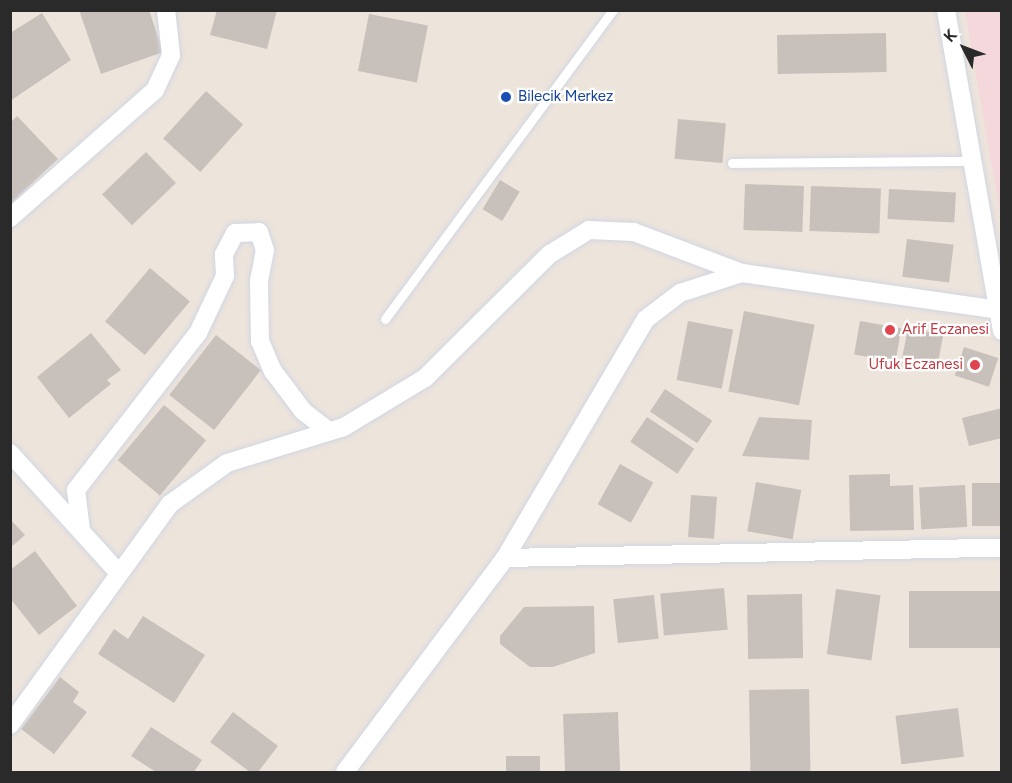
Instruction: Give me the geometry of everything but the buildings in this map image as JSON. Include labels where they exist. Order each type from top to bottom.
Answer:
[{"type":"street","points":[[10,218],[155,90],[171,55],[166,10]]},
{"type":"street","points":[[946,10],[1002,331]]},
{"type":"street","points":[[10,725],[170,504],[226,463],[344,427],[425,378],[550,254],[589,230],[634,232],[742,273],[998,310]]},
{"type":"street","points":[[81,530],[76,490],[198,333],[225,276],[224,254],[235,233],[259,232],[265,250],[259,280],[260,340],[273,371],[303,411],[329,431]]},
{"type":"street","points":[[345,772],[505,558],[646,320],[680,292],[742,273]]},
{"type":"street","points":[[10,453],[119,573]]},
{"type":"street","points":[[505,558],[1002,548]]},
{"type":"lane","points":[[385,319],[613,10]]},
{"type":"lane","points":[[732,163],[972,161]]},
{"type":"shaded area","points":[[965,11],[1001,11],[1001,220]]},
{"type":"place","name":"Bilecik Merkez","points":[[506,97]]},
{"type":"place","name":"Arif Eczanesi","points":[[890,330]]},
{"type":"place","name":"Ufuk Eczanesi","points":[[975,365]]}]
